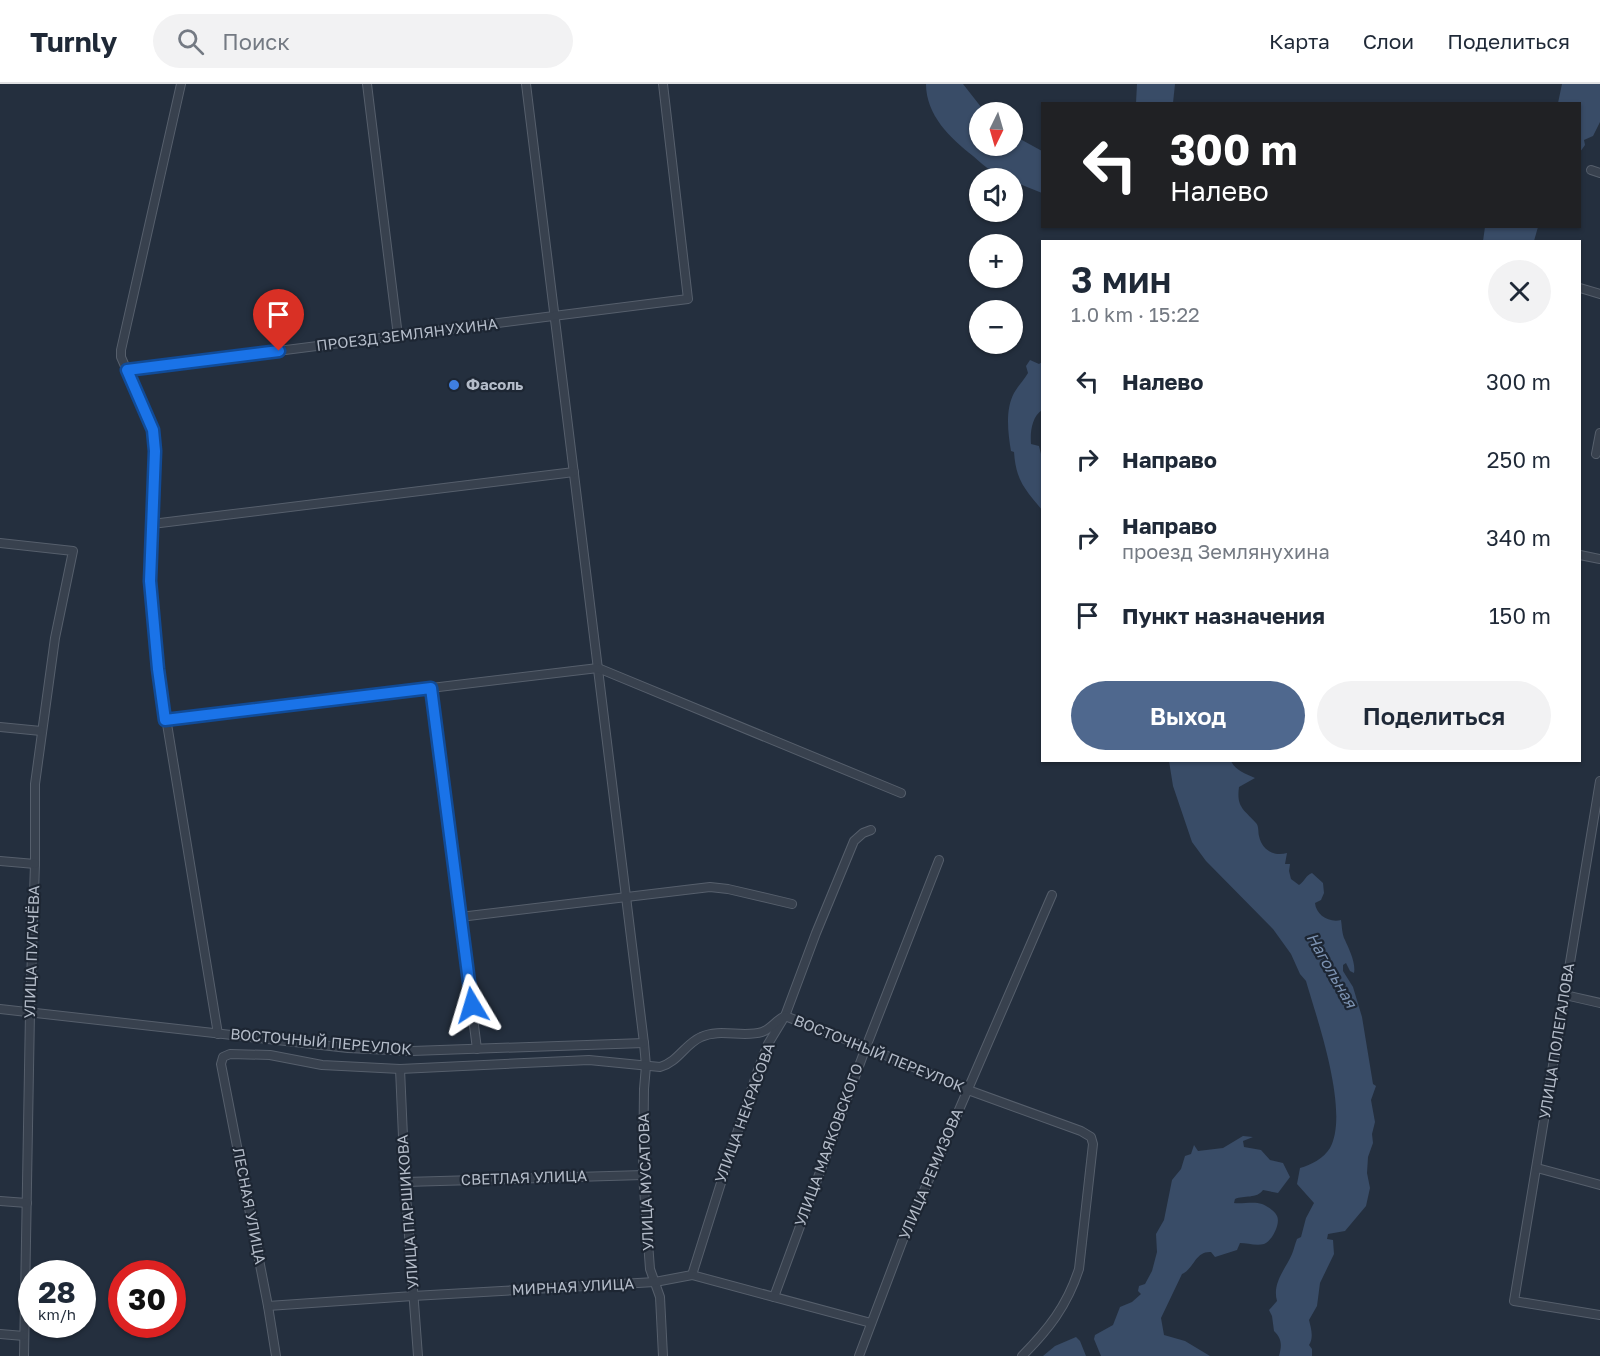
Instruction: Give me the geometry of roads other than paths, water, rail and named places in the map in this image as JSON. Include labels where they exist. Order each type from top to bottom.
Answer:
[{"type":"street","points":[[180,84],[121,357],[153,430],[155,451],[150,581],[158,669],[218,1034]]},
{"type":"street","points":[[367,84],[398,336]]},
{"type":"street","name":"УЛИЦА МУСАТОВА","points":[[526,84],[644,1043],[646,1066],[643,1175],[650,1269],[660,1297],[663,1356]]},
{"type":"street","name":"ПРОЕЗД ЗЕМЛЯНУХИНА","points":[[127,370],[688,299],[663,84]]},
{"type":"street","points":[[1581,288],[1600,294]]},
{"type":"street","points":[[1596,454],[1600,433]]},
{"type":"street","points":[[152,524],[574,472]]},
{"type":"street","name":"УЛИЦА ПУГАЧЁВА","points":[[0,543],[73,551],[55,638],[35,784],[26,1260]]},
{"type":"street","points":[[1581,555],[1600,559]]},
{"type":"street","points":[[165,720],[598,668],[902,793]]},
{"type":"street","points":[[431,688],[477,1049]]},
{"type":"street","points":[[0,727],[41,731]]},
{"type":"street","name":"УЛИЦА ПОЛЕГАЛОВА","points":[[1600,781],[1514,1301],[1600,1315]]},
{"type":"street","name":"УЛИЦА НЕКРАСОВА","points":[[692,1275],[768,1044],[785,1016],[854,841],[863,833],[872,830]]},
{"type":"street","name":"УЛИЦА МАЯКОВСКОГО","points":[[774,1297],[866,1047],[939,860]]},
{"type":"street","points":[[0,861],[35,864]]},
{"type":"street","points":[[460,917],[710,886],[792,904]]},
{"type":"street","name":"УЛИЦА РЕМИЗОВА","points":[[859,1356],[904,1237],[1052,895]]},
{"type":"street","points":[[1565,995],[1600,1004]]},
{"type":"street","name":"ВОСТОЧНЫЙ ПЕРЕУЛОК","points":[[0,1009],[348,1048],[412,1051],[644,1043]]},
{"type":"street","name":"ВОСТОЧНЫЙ ПЕРЕУЛОК","points":[[223,1057],[231,1054],[270,1054],[322,1065],[400,1069],[589,1060],[660,1066],[670,1064],[702,1036],[714,1033],[751,1034],[763,1031],[785,1016],[968,1090],[1081,1131],[1091,1137],[1093,1144],[1079,1269],[1074,1285],[1051,1326],[1022,1356]]},
{"type":"street","name":"ЛЕСНАЯ УЛИЦА","points":[[223,1057],[221,1064],[276,1356]]},
{"type":"street","name":"УЛИЦА ПАРШИКОВА","points":[[400,1069],[405,1182],[418,1356]]},
{"type":"street","points":[[1537,1168],[1600,1185]]},
{"type":"street","name":"СВЕТЛАЯ УЛИЦА","points":[[405,1182],[643,1175]]},
{"type":"street","points":[[0,1201],[27,1203]]},
{"type":"street","name":"МИРНАЯ УЛИЦА","points":[[268,1306],[655,1282],[692,1275],[871,1323]]},
{"type":"street","points":[[0,1334],[18,1336]]},
{"type":"street","name":"УЛИЦА ПУГАЧЁВА","points":[[24,1338],[24,1356]]},
{"type":"water","points":[[926,84],[963,84],[977,102],[969,102],[969,153],[941,125],[930,106]]},
{"type":"water","points":[[1137,84],[1175,84],[1173,102],[1136,102]]},
{"type":"water","points":[[1562,84],[1600,84],[1600,122],[1593,136],[1584,140],[1585,145],[1581,151],[1581,102],[1558,102]]},
{"type":"water","points":[[1023,141],[1041,150],[1041,193],[1023,185],[1023,168],[987,168],[972,156],[1023,156]]},
{"type":"water","points":[[1485,228],[1538,228],[1534,240],[1483,240]]},
{"type":"water","points":[[1030,360],[1041,363],[1041,411],[1031,429],[1031,444],[1039,446],[1041,454],[1041,509],[1019,478],[1014,452],[1011,451],[1008,429],[1011,400],[1028,373],[1026,366]]},
{"type":"water","name":"Нагольная","points":[[1169,762],[1232,762],[1238,769],[1255,778],[1239,787],[1240,804],[1257,824],[1259,836],[1266,849],[1278,854],[1287,853],[1285,864],[1290,864],[1291,879],[1299,885],[1312,873],[1323,883],[1324,893],[1321,900],[1315,903],[1316,907],[1328,919],[1341,920],[1343,936],[1353,961],[1354,973],[1350,971],[1346,963],[1343,965],[1343,971],[1353,987],[1362,1017],[1373,1084],[1376,1086],[1371,1100],[1375,1122],[1372,1134],[1373,1143],[1368,1157],[1367,1173],[1370,1188],[1366,1206],[1345,1231],[1328,1234],[1327,1239],[1333,1240],[1334,1254],[1320,1283],[1317,1306],[1309,1320],[1312,1336],[1309,1345],[1312,1349],[1312,1356],[1279,1356],[1281,1342],[1274,1331],[1269,1310],[1277,1301],[1278,1282],[1297,1239],[1301,1237],[1306,1218],[1314,1203],[1297,1184],[1300,1168],[1324,1155],[1330,1148],[1335,1132],[1336,1112],[1330,1065],[1306,981],[1300,974],[1291,954],[1273,929],[1206,861],[1192,842],[1173,786]]},
{"type":"water","points":[[1243,1136],[1253,1137],[1243,1141],[1244,1147],[1261,1150],[1270,1160],[1283,1163],[1290,1177],[1278,1193],[1263,1190],[1254,1196],[1235,1199],[1234,1203],[1259,1203],[1273,1211],[1278,1219],[1275,1232],[1264,1244],[1240,1243],[1237,1250],[1215,1257],[1211,1252],[1201,1254],[1182,1274],[1161,1318],[1164,1335],[1185,1341],[1210,1356],[1101,1356],[1094,1339],[1095,1335],[1113,1325],[1120,1307],[1132,1302],[1141,1294],[1138,1291],[1139,1286],[1145,1284],[1152,1271],[1157,1252],[1156,1234],[1164,1220],[1172,1180],[1181,1169],[1185,1156],[1191,1154],[1194,1145],[1198,1151],[1223,1148]]},
{"type":"water","points":[[1076,1337],[1086,1356],[1043,1356],[1055,1346]]},
{"type":"place","name":"Фасоль","points":[[454,385]]}]
